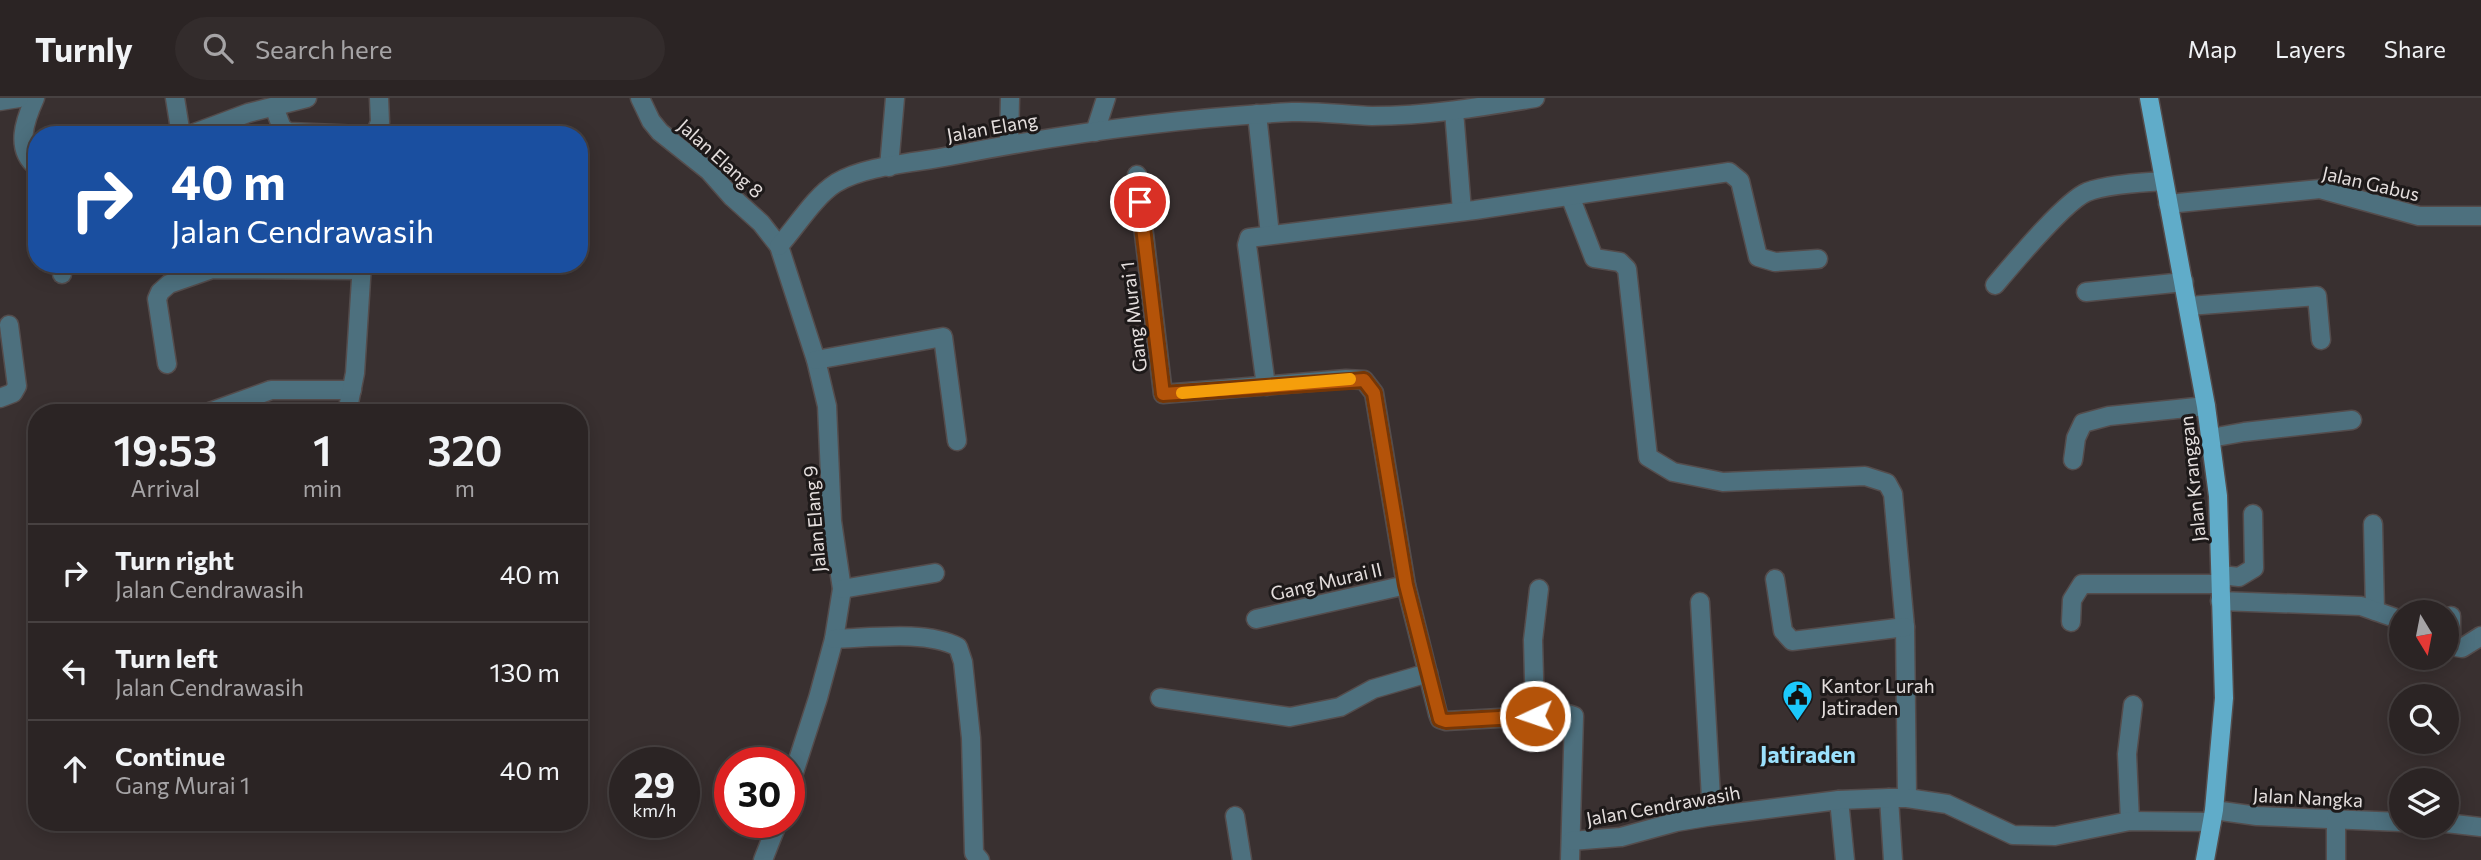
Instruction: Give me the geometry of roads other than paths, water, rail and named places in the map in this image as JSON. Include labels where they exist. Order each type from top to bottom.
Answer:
[{"type":"main road","name":"Jalan Kranggan","points":[[2149,98],[2189,306],[2218,496],[2224,698],[2213,816],[2205,860]]},
{"type":"street","points":[[0,101],[19,98]]},
{"type":"street","points":[[28,154],[22,140],[23,128],[35,98]]},
{"type":"street","points":[[175,98],[180,126]]},
{"type":"street","points":[[207,126],[246,106],[274,107],[307,98]]},
{"type":"street","points":[[378,126],[379,98]]},
{"type":"street","name":"Jalan Elang 8","points":[[640,98],[651,121],[660,132],[709,171],[732,197],[761,223],[779,246]]},
{"type":"street","points":[[889,167],[895,98]]},
{"type":"street","points":[[1009,144],[1010,98]]},
{"type":"street","points":[[1095,132],[1105,98]]},
{"type":"street","name":"Jalan Elang","points":[[779,246],[835,184],[853,176],[889,167],[1009,144],[1257,114],[1294,105],[1454,111],[1490,102],[1535,98]]},
{"type":"street","points":[[274,107],[281,126]]},
{"type":"street","points":[[1454,111],[1462,211]]},
{"type":"street","points":[[1257,114],[1270,235]]},
{"type":"street","points":[[1266,386],[1247,245],[1249,238],[1462,211],[1729,172],[1740,181],[1758,257],[1774,262],[1818,259]]},
{"type":"street","name":"Gang Murai 1","points":[[1137,175],[1163,394],[1266,386]]},
{"type":"street","points":[[1995,285],[2079,197],[2094,190],[2163,181]]},
{"type":"street","name":"Jalan Gabus","points":[[2168,204],[2320,189],[2419,216],[2481,216]]},
{"type":"street","points":[[1570,196],[1594,258],[1620,262],[1627,269],[1648,457],[1673,472],[1723,482],[1865,476],[1887,483],[1893,494],[1905,627],[1907,798]]},
{"type":"street","name":"Jalan Elang 9","points":[[779,246],[816,359],[827,406],[832,522],[842,589],[834,639],[802,747]]},
{"type":"street","points":[[167,364],[157,299],[169,284],[202,273]]},
{"type":"street","points":[[349,404],[355,373],[362,273]]},
{"type":"street","points":[[2086,292],[2184,282]]},
{"type":"street","points":[[2189,306],[2317,296],[2320,340]]},
{"type":"street","points":[[0,398],[13,393],[17,386],[9,325]]},
{"type":"street","points":[[816,359],[943,337],[957,441]]},
{"type":"street","name":"Jalan Cendrawasih","points":[[1266,386],[1346,379],[1364,380],[1370,385],[1374,393],[1406,585],[1440,719],[1446,721],[1569,714],[1574,716],[1571,841],[1620,837],[1676,822],[1712,816],[1839,800],[1889,798],[1947,804],[2013,835],[2055,836],[2130,821],[2213,816]]},
{"type":"street","points":[[232,404],[271,390],[352,390]]},
{"type":"street","points":[[2073,460],[2076,438],[2083,424],[2109,416],[2206,406]]},
{"type":"street","points":[[2211,438],[2352,420]]},
{"type":"street","points":[[2221,587],[2254,568],[2253,514]]},
{"type":"street","points":[[2373,524],[2375,611]]},
{"type":"street","points":[[842,589],[935,573]]},
{"type":"street","points":[[1775,579],[1783,631],[1792,640],[1905,627]]},
{"type":"street","points":[[2071,622],[2072,600],[2082,584],[2221,587],[2361,606],[2389,616]]},
{"type":"street","name":"Gang Murai II","points":[[1256,619],[1406,585]]},
{"type":"street","points":[[1535,716],[1533,640],[1539,589]]},
{"type":"street","points":[[1700,602],[1712,816]]},
{"type":"street","points":[[2459,648],[2469,645],[2474,638],[2481,636]]},
{"type":"street","points":[[834,639],[920,637],[958,647],[963,662],[971,738],[974,853],[980,860]]},
{"type":"street","points":[[1160,698],[1290,717],[1340,707],[1373,689],[1428,673]]},
{"type":"street","points":[[2130,821],[2127,754],[2133,705]]},
{"type":"street","points":[[1889,798],[1892,860]]},
{"type":"street","points":[[1839,800],[1845,860]]},
{"type":"street","points":[[1235,816],[1242,860]]},
{"type":"street","name":"Jalan Nangka","points":[[2213,816],[2389,822]]},
{"type":"street","points":[[2336,820],[2336,860]]},
{"type":"street","points":[[2459,824],[2481,827]]},
{"type":"street","points":[[763,860],[772,838]]},
{"type":"street","points":[[1570,860],[1571,841]]},
{"type":"place","name":"Kantor Lurah Jatiraden","points":[[1798,723]]},
{"type":"district","name":"Jatiraden","points":[[1808,754]]}]
